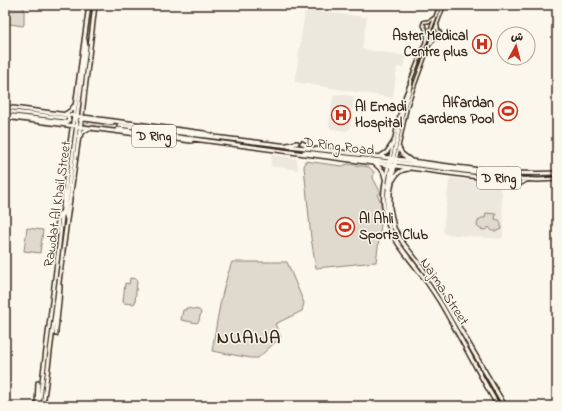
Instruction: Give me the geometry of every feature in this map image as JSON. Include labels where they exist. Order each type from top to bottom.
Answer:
[{"type":"main road","name":"Rawdat Al Khail Street","points":[[38,406],[58,254],[68,151],[75,116],[75,102],[89,5]]},
{"type":"main road","name":"Rawdat Al Khail Street","points":[[43,406],[78,139],[78,127],[83,110],[95,5]]},
{"type":"main road","name":"Najma Street","points":[[440,5],[402,104],[393,143],[390,208],[394,228],[403,243],[437,289],[505,406]]},
{"type":"main road","name":"Najma Street","points":[[444,5],[407,107],[399,148],[392,162],[386,180],[383,194],[383,204],[391,233],[398,245],[440,302],[499,406]]},
{"type":"main road","points":[[427,40],[427,32],[424,23],[435,17]]},
{"type":"main road","points":[[429,45],[440,35],[437,24]]},
{"type":"main road","points":[[79,120],[75,116],[86,47],[84,38]]},
{"type":"main road","points":[[87,71],[91,66]]},
{"type":"main road","points":[[394,228],[389,217],[387,200],[388,188],[403,110],[411,81]]},
{"type":"main road","points":[[61,114],[66,114],[70,111],[75,102]]},
{"type":"main road","name":"D Ring","points":[[5,107],[61,114],[65,121]]},
{"type":"main road","points":[[37,109],[42,112]]},
{"type":"main road","points":[[83,110],[86,115],[91,118]]},
{"type":"main road","name":"D Ring","points":[[5,111],[65,121],[78,127],[170,139],[219,143]]},
{"type":"main road","name":"D Ring","points":[[5,116],[65,121]]},
{"type":"main road","name":"D Ring","points":[[5,116],[26,120],[36,119],[65,121],[75,116],[79,120],[91,118],[134,123],[204,133],[214,137]]},
{"type":"main road","points":[[72,125],[79,120],[117,123],[125,122]]},
{"type":"main road","points":[[78,139],[87,128],[84,124],[86,120]]},
{"type":"main road","points":[[65,121],[71,133]]},
{"type":"main road","points":[[67,220],[65,212],[78,127]]},
{"type":"main road","name":"D Ring Road","points":[[557,173],[536,174],[490,171],[414,162],[392,162],[373,163],[219,143],[119,127],[378,157],[392,162],[412,168],[478,177],[557,180]]},
{"type":"main road","points":[[284,145],[297,143]]},
{"type":"main road","points":[[302,143],[312,149]]},
{"type":"main road","points":[[356,150],[360,153],[378,157],[387,152],[393,143]]},
{"type":"main road","points":[[399,148],[402,154],[414,162]]},
{"type":"main road","points":[[65,157],[68,151]]},
{"type":"main road","points":[[292,153],[312,153],[472,172],[490,171]]},
{"type":"main road","points":[[292,153],[298,157]]},
{"type":"main road","points":[[373,163],[382,170],[386,180]]},
{"type":"main road","points":[[392,184],[399,172],[412,168]]},
{"type":"main road","points":[[522,184],[528,179]]},
{"type":"main road","points":[[71,190],[76,184]]},
{"type":"main road","points":[[57,233],[58,219],[64,195]]},
{"type":"main road","points":[[56,334],[60,290],[59,282]]},
{"type":"main road","points":[[38,383],[38,406]]},
{"type":"shaded area","points":[[5,5],[24,5],[24,25],[22,26],[5,23]]},
{"type":"shaded area","points":[[305,10],[367,17],[362,49],[406,56],[403,68],[397,67],[393,98],[295,82]]},
{"type":"shaded area","name":"Al Emadi Hospital","points":[[336,94],[352,96],[354,98],[350,129],[346,131],[331,129],[329,126],[333,96]]},
{"type":"shaded area","points":[[271,155],[295,158],[297,160],[298,170],[271,166]]},
{"type":"shaded area","name":"Al Ahli Sports Club","points":[[305,161],[342,166],[348,164],[369,167],[374,172],[373,178],[381,193],[377,195],[383,210],[376,262],[316,268],[311,238],[304,167]]},
{"type":"shaded area","points":[[452,178],[482,183],[497,183],[502,192],[503,237],[501,239],[445,234],[443,231],[449,180]]},
{"type":"shaded area","points":[[486,213],[496,214],[495,219],[499,220],[501,223],[501,229],[492,231],[489,227],[485,230],[480,229],[477,226],[478,221],[481,218],[485,218]]},
{"type":"shaded area","points":[[27,228],[43,230],[40,253],[24,251]]},
{"type":"shaded area","points":[[232,262],[287,262],[304,303],[302,311],[275,324],[281,337],[258,358],[212,351],[222,295]]},
{"type":"shaded area","points":[[130,278],[136,279],[137,281],[135,303],[133,304],[123,302],[125,283],[129,284]]},
{"type":"shaded area","points":[[186,308],[199,310],[201,312],[197,323],[181,320],[183,310],[186,310]]},
{"type":"tunnel","points":[[81,120],[119,125]]},
{"type":"tunnel","points":[[66,122],[118,129]]},
{"type":"place","name":"Aster Medical Centre plus","points":[[482,44]]},
{"type":"place","name":"Alfardan Gardens Pool","points":[[508,111]]},
{"type":"place","name":"Al Emadi Hospital","points":[[341,115]]},
{"type":"place","name":"Al Ahli Sports Club","points":[[345,227]]},
{"type":"district","name":"NUAIJA","points":[[249,339]]}]
